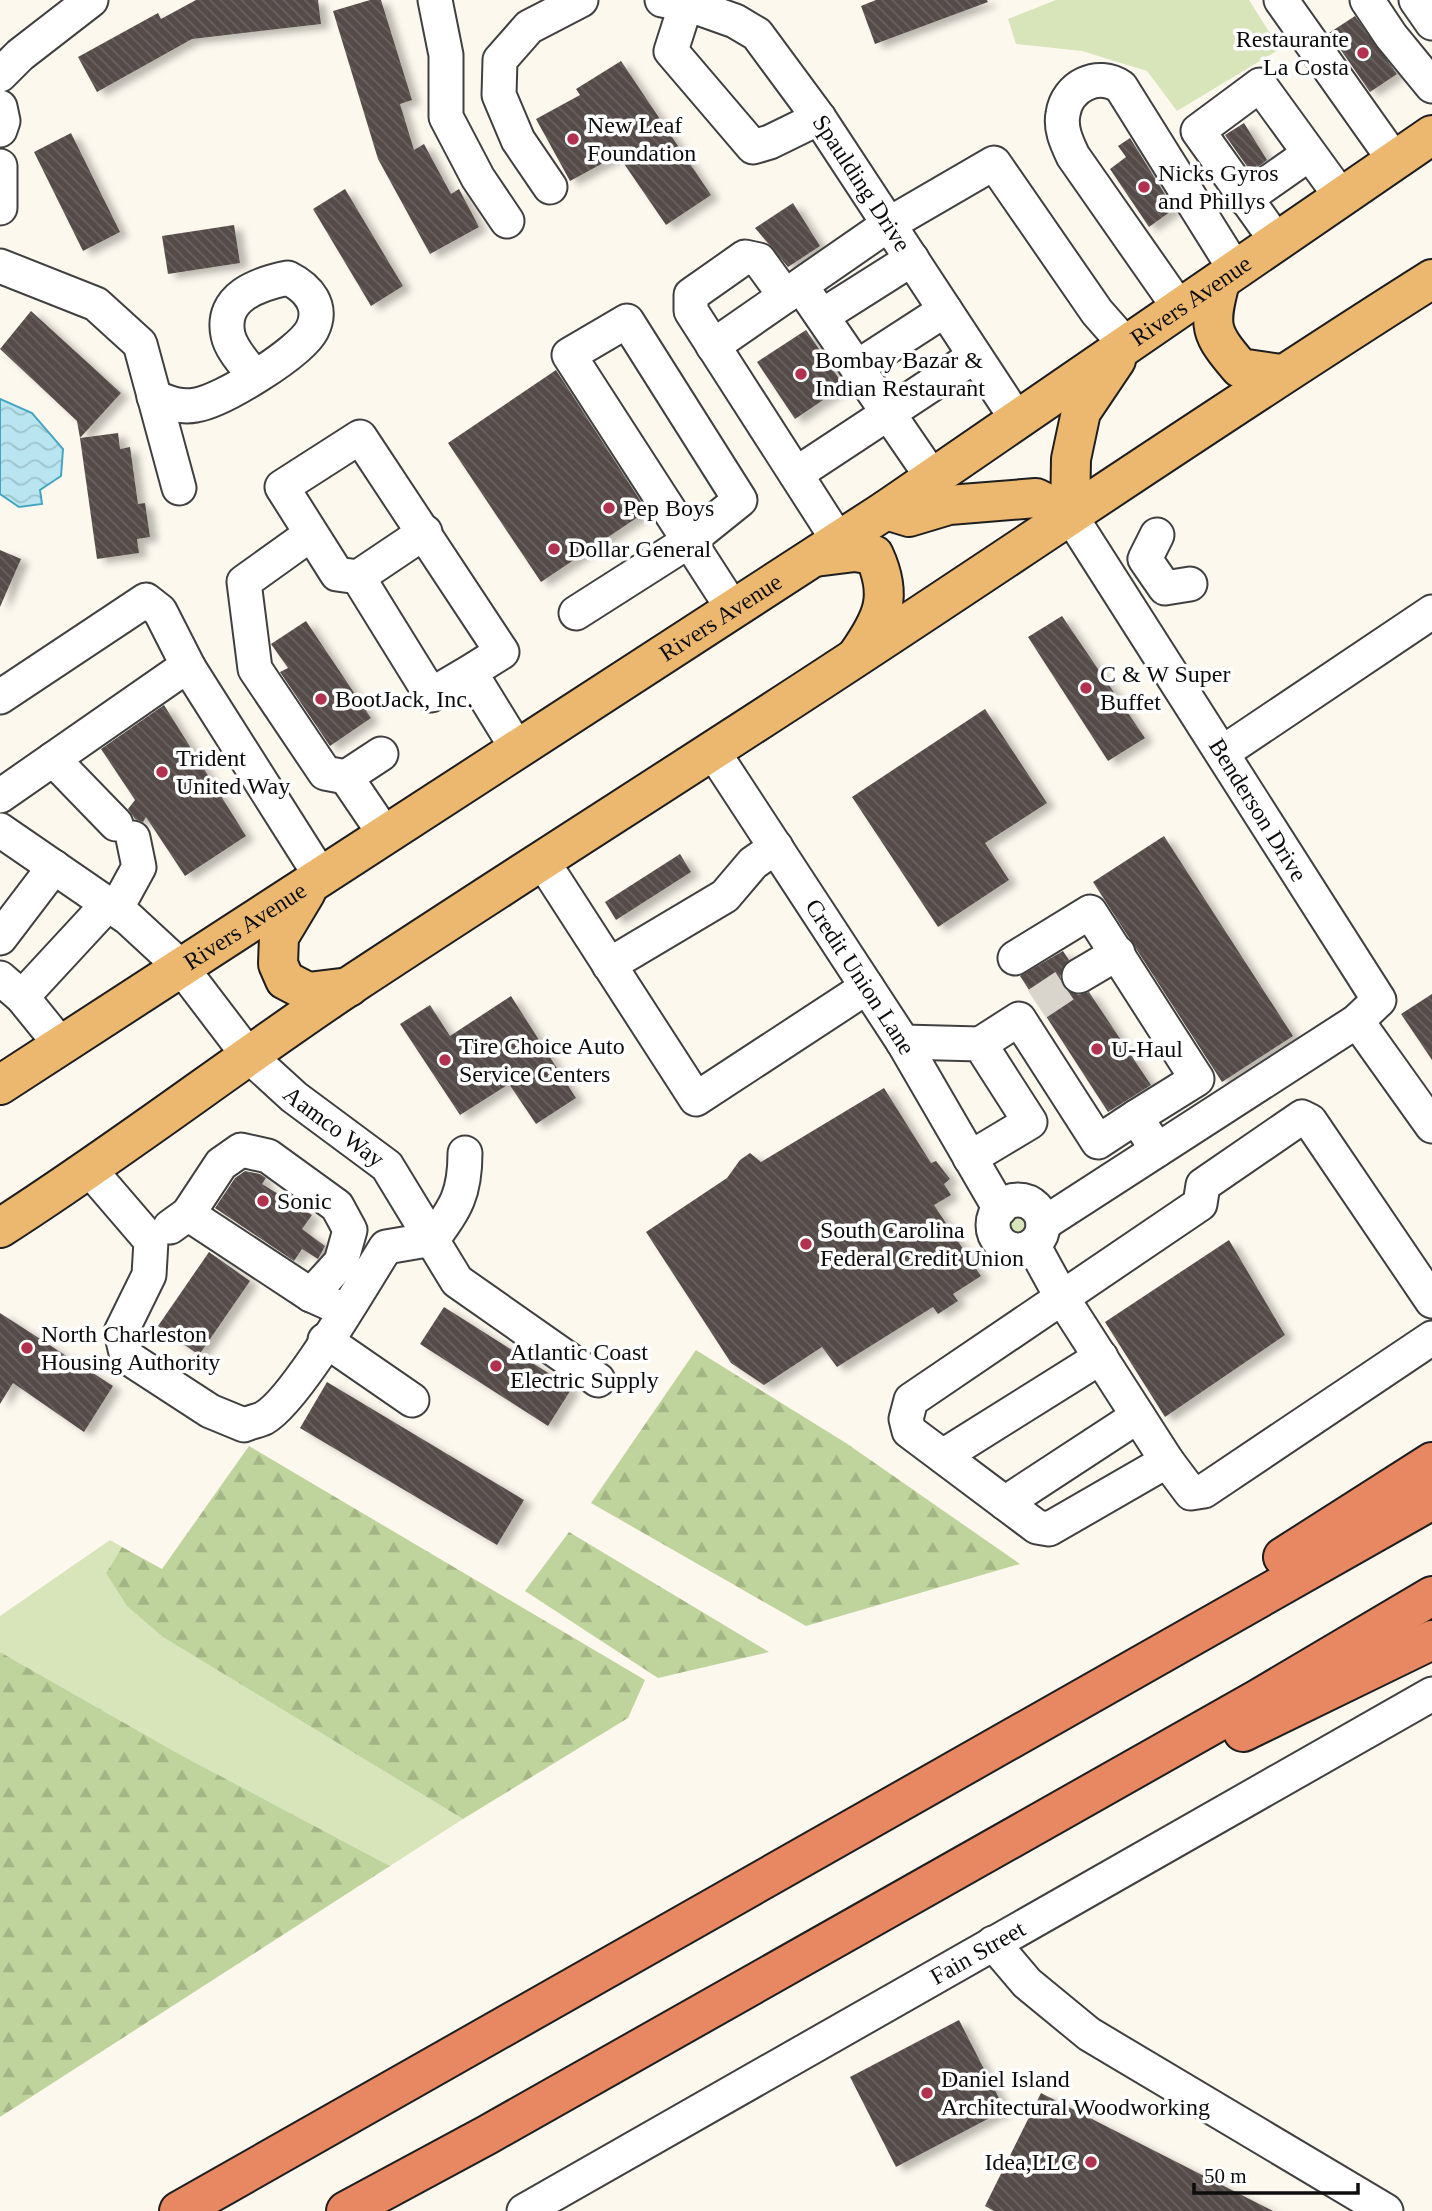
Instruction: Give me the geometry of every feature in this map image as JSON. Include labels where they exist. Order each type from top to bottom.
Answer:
[{"type":"highway","points":[[988,1754],[1064,1697],[1432,1462]]},
{"type":"highway","points":[[179,2211],[1432,1500]]},
{"type":"highway","points":[[346,2211],[487,2135],[1055,1814],[1432,1596]]},
{"type":"highway","points":[[1055,1814],[1141,1780],[1303,1705],[1432,1640]]},
{"type":"main road","name":"Rivers Avenue","points":[[0,1085],[886,510],[1016,418],[1278,243],[1432,135]]},
{"type":"main road","points":[[1228,277],[1210,319],[1222,347],[1240,368],[1281,374]]},
{"type":"main road","points":[[0,1228],[90,1170],[248,1055],[349,987],[854,658],[1281,374],[1432,279]]},
{"type":"main road","points":[[1070,515],[1071,459],[1081,412],[1126,345]]},
{"type":"main road","points":[[886,510],[909,517],[949,505],[1036,498],[1070,515]]},
{"type":"main road","points":[[826,549],[874,555],[884,578],[885,601],[875,629],[854,658]]},
{"type":"main road","points":[[315,883],[279,937],[278,964],[285,980],[308,992],[349,987]]},
{"type":"street","points":[[0,75],[20,55],[91,0]]},
{"type":"street","points":[[435,0],[446,55],[446,117],[478,178],[507,221]]},
{"type":"street","points":[[550,187],[518,140],[499,95],[500,60],[529,27],[581,0]]},
{"type":"street","points":[[1281,0],[1395,161]]},
{"type":"street","points":[[1367,0],[1391,36],[1432,86]]},
{"type":"street","points":[[1416,0],[1432,23]]},
{"type":"street","points":[[674,2],[671,51],[753,147],[771,142],[819,118]]},
{"type":"street","name":"Spaulding Drive","points":[[674,2],[735,21],[757,34],[819,118],[1016,418]]},
{"type":"street","points":[[1180,309],[1073,156],[1065,138],[1063,113],[1075,91],[1095,80],[1113,82],[1121,87],[1228,277]]},
{"type":"street","points":[[1278,243],[1198,131],[1260,85],[1342,198]]},
{"type":"street","points":[[0,107],[3,121],[0,130]]},
{"type":"street","points":[[1245,199],[1309,154]]},
{"type":"street","points":[[713,346],[889,224],[994,163],[1097,312],[1126,345]]},
{"type":"street","points":[[0,166],[0,208]]},
{"type":"street","points":[[826,549],[796,474],[691,312],[691,295],[745,257],[759,260],[822,316],[932,477]]},
{"type":"street","points":[[822,316],[912,259]]},
{"type":"street","points":[[0,266],[96,304],[140,344],[179,488]]},
{"type":"street","points":[[856,367],[945,310]]},
{"type":"street","points":[[576,613],[689,541],[740,500],[627,321],[569,355],[689,541],[733,609]]},
{"type":"street","points":[[796,474],[975,356]]},
{"type":"street","points":[[154,397],[176,406],[195,406],[220,399],[255,377]]},
{"type":"street","points":[[358,577],[432,695],[502,652],[425,532],[360,437],[282,487],[337,574],[358,577],[425,532]]},
{"type":"street","name":"Benderson Drive","points":[[1070,515],[1222,753],[1432,1126]]},
{"type":"street","points":[[311,534],[244,582],[255,669],[325,773],[346,777],[381,754]]},
{"type":"street","points":[[1157,535],[1145,559],[1165,588],[1190,584]]},
{"type":"street","points":[[0,697],[146,600],[160,611],[189,668],[315,883]]},
{"type":"street","points":[[1222,753],[1432,612]]},
{"type":"street","points":[[0,796],[174,675],[189,668]]},
{"type":"street","points":[[470,672],[518,750]]},
{"type":"street","name":"Credit Union Lane","points":[[712,750],[903,1042],[1000,1209],[993,1224],[998,1239],[1003,1245],[1018,1250],[1038,1235]]},
{"type":"street","points":[[53,759],[124,831],[139,867],[112,906],[11,987],[61,1045]]},
{"type":"street","points":[[346,777],[386,836]]},
{"type":"street","name":"Aamco Way","points":[[0,830],[112,906],[181,967],[248,1055],[294,1097],[387,1166],[457,1281],[598,1380]]},
{"type":"street","points":[[609,965],[725,895],[753,863],[776,847]]},
{"type":"street","points":[[543,862],[696,1099],[867,987]]},
{"type":"street","points":[[0,938],[54,867]]},
{"type":"street","points":[[903,1042],[981,1044],[1028,1012],[1070,1098],[1098,1142],[1197,1079],[1090,912],[1015,958]]},
{"type":"street","points":[[1079,976],[1118,953]]},
{"type":"street","points":[[1368,1010],[1164,1146],[1038,1235],[1061,1296],[1167,1461],[1191,1493],[1203,1492],[1432,1338]]},
{"type":"street","points":[[981,1044],[1030,1122]]},
{"type":"street","points":[[970,1158],[1070,1098]]},
{"type":"street","points":[[1136,1117],[1203,1185]]},
{"type":"street","points":[[1167,1461],[1049,1530],[1037,1527],[909,1432],[906,1419],[911,1400],[1200,1204],[1203,1185],[1302,1117],[1310,1121],[1432,1301]]},
{"type":"street","points":[[151,1241],[188,1214],[221,1164],[241,1150],[268,1156],[337,1206],[350,1230],[341,1262],[311,1295]]},
{"type":"street","points":[[90,1170],[151,1241],[149,1275],[121,1332],[127,1357],[210,1411],[244,1425],[266,1417],[292,1389],[386,1247],[432,1239],[455,1209],[465,1184],[465,1153]]},
{"type":"street","points":[[188,1214],[311,1295],[345,1311]]},
{"type":"street","points":[[325,1340],[412,1400]]},
{"type":"street","points":[[943,1457],[1101,1357]]},
{"type":"street","points":[[1005,1503],[1138,1416]]},
{"type":"street","name":"Fain Street","points":[[524,2211],[1432,1694]]},
{"type":"street","points":[[993,1943],[1027,1983],[1089,2034],[1386,2211]]},
{"type":"green space","points":[[1056,0],[1249,0],[1280,49],[1177,111],[1147,71],[1082,51],[1016,44],[1008,19]]},
{"type":"green space","points":[[1018,1214],[1026,1218],[1030,1226],[1026,1234],[1018,1238],[1010,1234],[1006,1226],[1010,1218]]},
{"type":"green space","points":[[696,1350],[846,1443],[1020,1564],[806,1626],[591,1503]]},
{"type":"green space","points":[[249,1446],[645,1680],[628,1718],[463,1819],[163,1637],[127,1606],[106,1573],[122,1547],[162,1569]]},
{"type":"green space","points":[[569,1532],[769,1652],[658,1678],[525,1591]]},
{"type":"green space","points":[[110,1540],[122,1547],[106,1573],[167,1639],[463,1819],[390,1866],[179,1754],[0,1652],[0,1616]]},
{"type":"green space","points":[[0,1652],[179,1754],[390,1866],[0,2117]]},
{"type":"water","points":[[0,399],[32,413],[63,449],[61,476],[40,490],[42,504],[19,507],[0,494]]},
{"type":"building","points":[[196,0],[318,0],[321,24],[192,39],[97,92],[78,57],[158,13],[161,19]]},
{"type":"building","points":[[370,0],[381,0],[412,100],[400,104],[414,150],[424,144],[451,194],[459,189],[479,227],[430,254],[378,159],[333,11]]},
{"type":"building","points":[[876,0],[988,2],[875,44],[861,6]]},
{"type":"building","name":"Restaurante La Costa","points":[[1355,16],[1397,74],[1370,92],[1329,33]]},
{"type":"building","points":[[621,61],[711,195],[666,225],[618,155],[570,181],[536,119],[580,95],[576,89]]},
{"type":"building","points":[[1244,123],[1267,160],[1251,172],[1225,135]]},
{"type":"building","points":[[71,133],[120,232],[83,251],[34,152]]},
{"type":"building","name":"Nicks Gyros and Phillys","points":[[1130,138],[1174,209],[1149,227],[1110,169],[1126,157],[1118,146]]},
{"type":"building","points":[[345,189],[403,286],[371,306],[313,209]]},
{"type":"building","points":[[793,203],[820,246],[788,267],[755,228]]},
{"type":"building","points":[[234,225],[240,263],[168,274],[162,236]]},
{"type":"building","points":[[31,311],[121,393],[80,438],[77,421],[0,349]]},
{"type":"building","name":"Bombay Bazar & Indian Restaurant","points":[[806,330],[844,386],[795,419],[757,362]]},
{"type":"building","points":[[556,370],[647,511],[541,582],[448,443]]},
{"type":"building","points":[[118,433],[120,449],[130,447],[138,504],[145,503],[150,537],[137,539],[139,553],[97,559],[80,438]]},
{"type":"building","points":[[0,550],[21,559],[0,607]]},
{"type":"building","name":"C & W Super Buffet","points":[[1062,616],[1145,738],[1108,761],[1028,637]]},
{"type":"building","name":"BootJack, Inc.","points":[[306,621],[371,718],[330,746],[280,672],[288,668],[271,644]]},
{"type":"building","name":"Trident United Way","points":[[164,705],[246,836],[185,876],[146,817],[143,822],[135,819],[128,809],[135,800],[101,749]]},
{"type":"building","points":[[985,709],[1047,803],[985,843],[1009,880],[938,927],[852,797]]},
{"type":"building","points":[[1164,836],[1293,1036],[1222,1082],[1093,882]]},
{"type":"building","points":[[680,854],[691,872],[616,920],[605,902]]},
{"type":"building","name":"U-Haul","points":[[1063,951],[1069,960],[1060,976],[1063,986],[1078,995],[1089,992],[1151,1085],[1108,1112],[1020,976]]},
{"type":"building","points":[[1432,994],[1432,1060],[1401,1014]]},
{"type":"building","points":[[511,996],[576,1098],[536,1124],[509,1084],[460,1115],[400,1024],[430,1005],[450,1036]]},
{"type":"building","name":"South Carolina Federal Credit Union","points":[[884,1088],[931,1163],[936,1161],[950,1179],[944,1184],[951,1195],[934,1205],[981,1276],[953,1294],[958,1301],[938,1314],[933,1307],[837,1367],[822,1347],[764,1385],[731,1363],[646,1232],[727,1178],[740,1160],[750,1153],[761,1162]]},
{"type":"building","points":[[245,1171],[260,1174],[266,1178],[262,1184],[312,1215],[302,1229],[325,1246],[318,1259],[302,1249],[294,1261],[215,1208],[235,1178]]},
{"type":"building","points":[[1229,1240],[1285,1335],[1165,1417],[1105,1322]]},
{"type":"building","points":[[209,1252],[250,1281],[199,1355],[158,1326]]},
{"type":"building","name":"Atlantic Coast Electric Supply","points":[[444,1307],[572,1388],[548,1426],[420,1344]]},
{"type":"building","name":"North Charleston Housing Authority","points":[[0,1313],[113,1386],[84,1432],[13,1383],[0,1404]]},
{"type":"building","points":[[327,1382],[524,1500],[497,1545],[300,1428]]},
{"type":"building","name":"Daniel Island Architectural Woodworking","points":[[959,2020],[1005,2110],[896,2167],[850,2077]]},
{"type":"building","name":"Idea,LLC","points":[[1041,2093],[1273,2211],[994,2211],[985,2206]]},
{"type":"tunnel","points":[[1037,1004],[1079,976]]},
{"type":"place","name":"Restaurante La Costa","points":[[1363,53]]},
{"type":"place","name":"New Leaf Foundation","points":[[573,139]]},
{"type":"place","name":"Nicks Gyros and Phillys","points":[[1144,187]]},
{"type":"place","name":"Bombay Bazar & Indian Restaurant","points":[[801,374]]},
{"type":"place","name":"Pep Boys","points":[[609,508]]},
{"type":"place","name":"Dollar General","points":[[554,549]]},
{"type":"place","name":"C & W Super Buffet","points":[[1086,688]]},
{"type":"place","name":"BootJack, Inc.","points":[[321,699]]},
{"type":"place","name":"Trident United Way","points":[[162,772]]},
{"type":"place","name":"U-Haul","points":[[1097,1049]]},
{"type":"place","name":"Tire Choice Auto Service Centers","points":[[445,1060]]},
{"type":"place","name":"Sonic","points":[[263,1201]]},
{"type":"place","name":"South Carolina Federal Credit Union","points":[[806,1244]]},
{"type":"place","name":"North Charleston Housing Authority","points":[[27,1348]]},
{"type":"place","name":"Atlantic Coast Electric Supply","points":[[496,1366]]},
{"type":"place","name":"Daniel Island Architectural Woodworking","points":[[927,2093]]},
{"type":"place","name":"Idea,LLC","points":[[1091,2162]]}]
